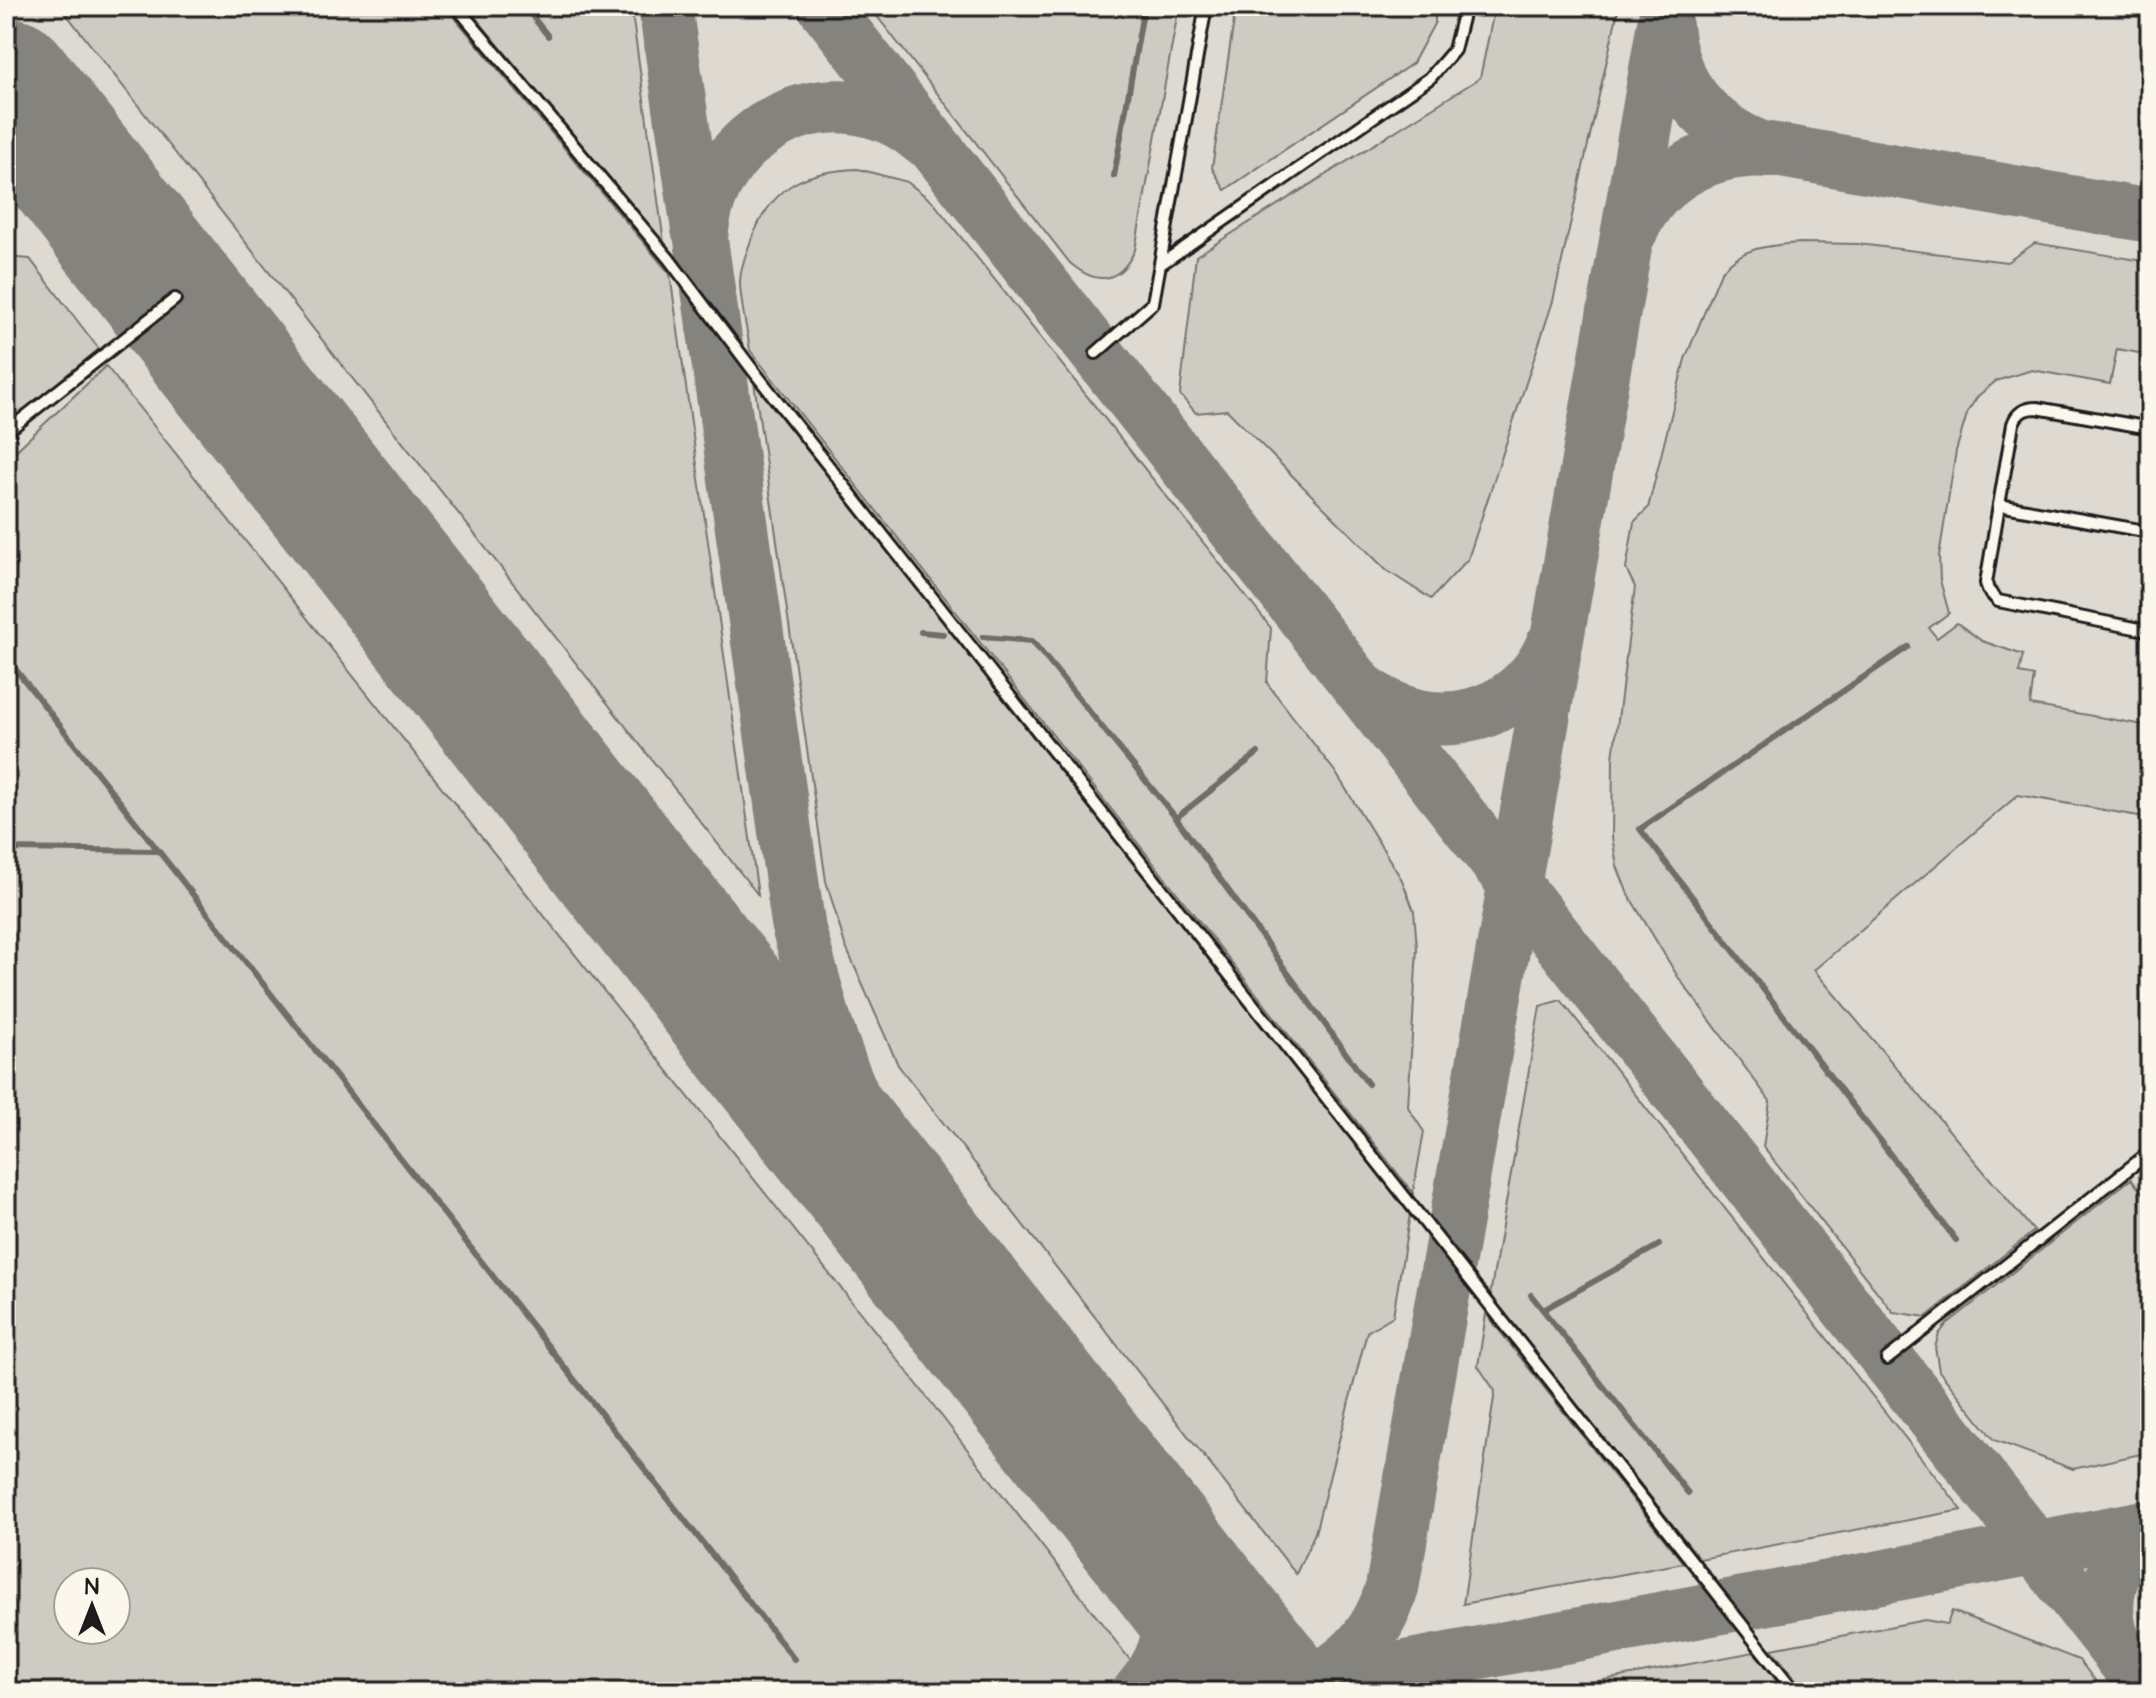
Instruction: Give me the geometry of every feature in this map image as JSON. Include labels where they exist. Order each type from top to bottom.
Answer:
[{"type":"lane","points":[[456,6],[669,259],[1795,1692]]},
{"type":"lane","points":[[1096,353],[1153,303],[1206,6]]},
{"type":"lane","points":[[1161,264],[1430,78],[1454,50],[1465,6]]},
{"type":"lane","points":[[6,432],[175,299]]},
{"type":"lane","points":[[2150,428],[2037,408],[2025,409],[2015,418],[1986,583],[1998,601],[2150,631]]},
{"type":"lane","points":[[1999,505],[2150,532]]},
{"type":"lane","points":[[1887,1359],[2150,1152]]},
{"type":"shaded area","points":[[6,6],[2150,6],[2150,1692],[6,1692]]},
{"type":"shaded area","points":[[60,6],[445,6],[670,274],[758,895]]},
{"type":"shaded area","points":[[466,6],[631,6],[664,243]]},
{"type":"shaded area","points":[[869,6],[1179,6],[1135,250],[1122,269],[1115,275],[1099,278],[1080,271],[1070,263]]},
{"type":"shaded area","points":[[1236,6],[1435,6],[1435,22],[1413,63],[1225,190],[1212,168]]},
{"type":"shaded area","points":[[1495,6],[1619,6],[1553,301],[1468,559],[1431,599],[1386,570],[1227,410],[1196,413],[1180,395],[1196,256],[1480,78]]},
{"type":"shaded area","points":[[858,169],[907,182],[933,202],[1271,628],[1267,683],[1336,773],[1402,880],[1414,911],[1417,948],[1408,1107],[1424,1132],[1413,1193],[750,350],[740,281],[747,251],[763,216],[772,202],[795,183],[823,173]]},
{"type":"shaded area","points":[[1802,243],[1858,244],[2007,262],[2035,243],[2150,262],[2150,355],[2117,349],[2110,384],[2032,370],[1996,381],[1978,396],[1968,411],[1956,451],[1939,556],[1940,580],[1949,613],[1929,628],[1937,638],[1957,623],[1982,641],[2023,655],[2019,673],[2034,676],[2030,705],[2150,726],[2150,818],[2018,795],[1814,970],[2034,1231],[1926,1317],[1893,1312],[1763,1147],[1770,1101],[1678,977],[1628,894],[1617,866],[1612,837],[1613,758],[1635,587],[1626,569],[1634,522],[1648,508],[1685,359],[1721,272],[1729,263],[1758,248]]},
{"type":"shaded area","points":[[6,257],[30,259],[99,349],[6,424]]},
{"type":"shaded area","points":[[106,366],[906,1370],[1144,1678],[1071,1692],[6,1692],[6,460]]},
{"type":"shaded area","points":[[754,382],[1410,1214],[1393,1316],[1367,1332],[1315,1533],[1296,1574],[898,1065],[845,945],[826,881]]},
{"type":"shaded area","points":[[1561,1000],[1962,1510],[1700,1559],[1490,1295],[1540,1006]]},
{"type":"shaded area","points":[[2131,1179],[2145,1196],[2150,1193],[2150,1452],[2073,1469],[1994,1440],[1939,1371],[1935,1347],[1939,1334],[1947,1324]]},
{"type":"shaded area","points":[[1486,1314],[1683,1563],[1463,1604],[1495,1391],[1478,1366]]},
{"type":"shaded area","points":[[1952,1611],[2079,1660],[2104,1692],[1806,1692],[1772,1649],[1925,1620],[1947,1624]]},
{"type":"shaded area","points":[[1754,1652],[1785,1692],[1539,1692]]},
{"type":"waterway","points":[[524,6],[548,36]]},
{"type":"waterway","points":[[1114,176],[1144,6]]},
{"type":"waterway","points":[[921,632],[943,634]]},
{"type":"waterway","points":[[983,637],[1032,641],[1176,818],[1368,1084]]},
{"type":"waterway","points":[[1908,647],[1640,829],[1956,1240]]},
{"type":"waterway","points":[[6,657],[794,1659]]},
{"type":"waterway","points":[[1176,818],[1258,753]]},
{"type":"waterway","points":[[6,849],[159,851]]},
{"type":"waterway","points":[[1659,1245],[1543,1310],[1688,1493]]},
{"type":"waterway","points":[[1531,1295],[1543,1310]]},
{"type":"taxiway","points":[[665,6],[698,229]]},
{"type":"taxiway","points":[[824,6],[2149,1692]]},
{"type":"taxiway","points":[[1292,1689],[1327,1674],[1356,1652],[1377,1623],[1392,1588],[1667,6]]},
{"type":"taxiway","points":[[1666,26],[1675,66],[1694,100],[1723,127],[1759,147],[2150,216]]},
{"type":"taxiway","points":[[913,1238],[842,1070],[799,930],[701,240],[709,201],[726,167],[751,139],[781,119],[816,108],[852,107],[888,117],[923,139]]},
{"type":"taxiway","points":[[1631,231],[1655,194],[1688,168],[1729,153],[1773,151]]},
{"type":"taxiway","points":[[1366,692],[1391,707],[1418,716],[1445,718],[1471,715],[1496,706],[1518,691],[1537,671],[1552,646]]},
{"type":"taxiway","points":[[1135,1522],[1164,1586],[1169,1628],[1165,1649],[1139,1692]]},
{"type":"taxiway","points":[[1321,1683],[2150,1526]]},
{"type":"taxiway","points":[[2119,1653],[2108,1619],[2110,1586],[2124,1556],[2150,1532]]},
{"type":"taxiway","points":[[1215,1623],[1286,1667],[1318,1676],[1337,1677]]},
{"type":"runway","points":[[6,84],[1269,1692]]}]
